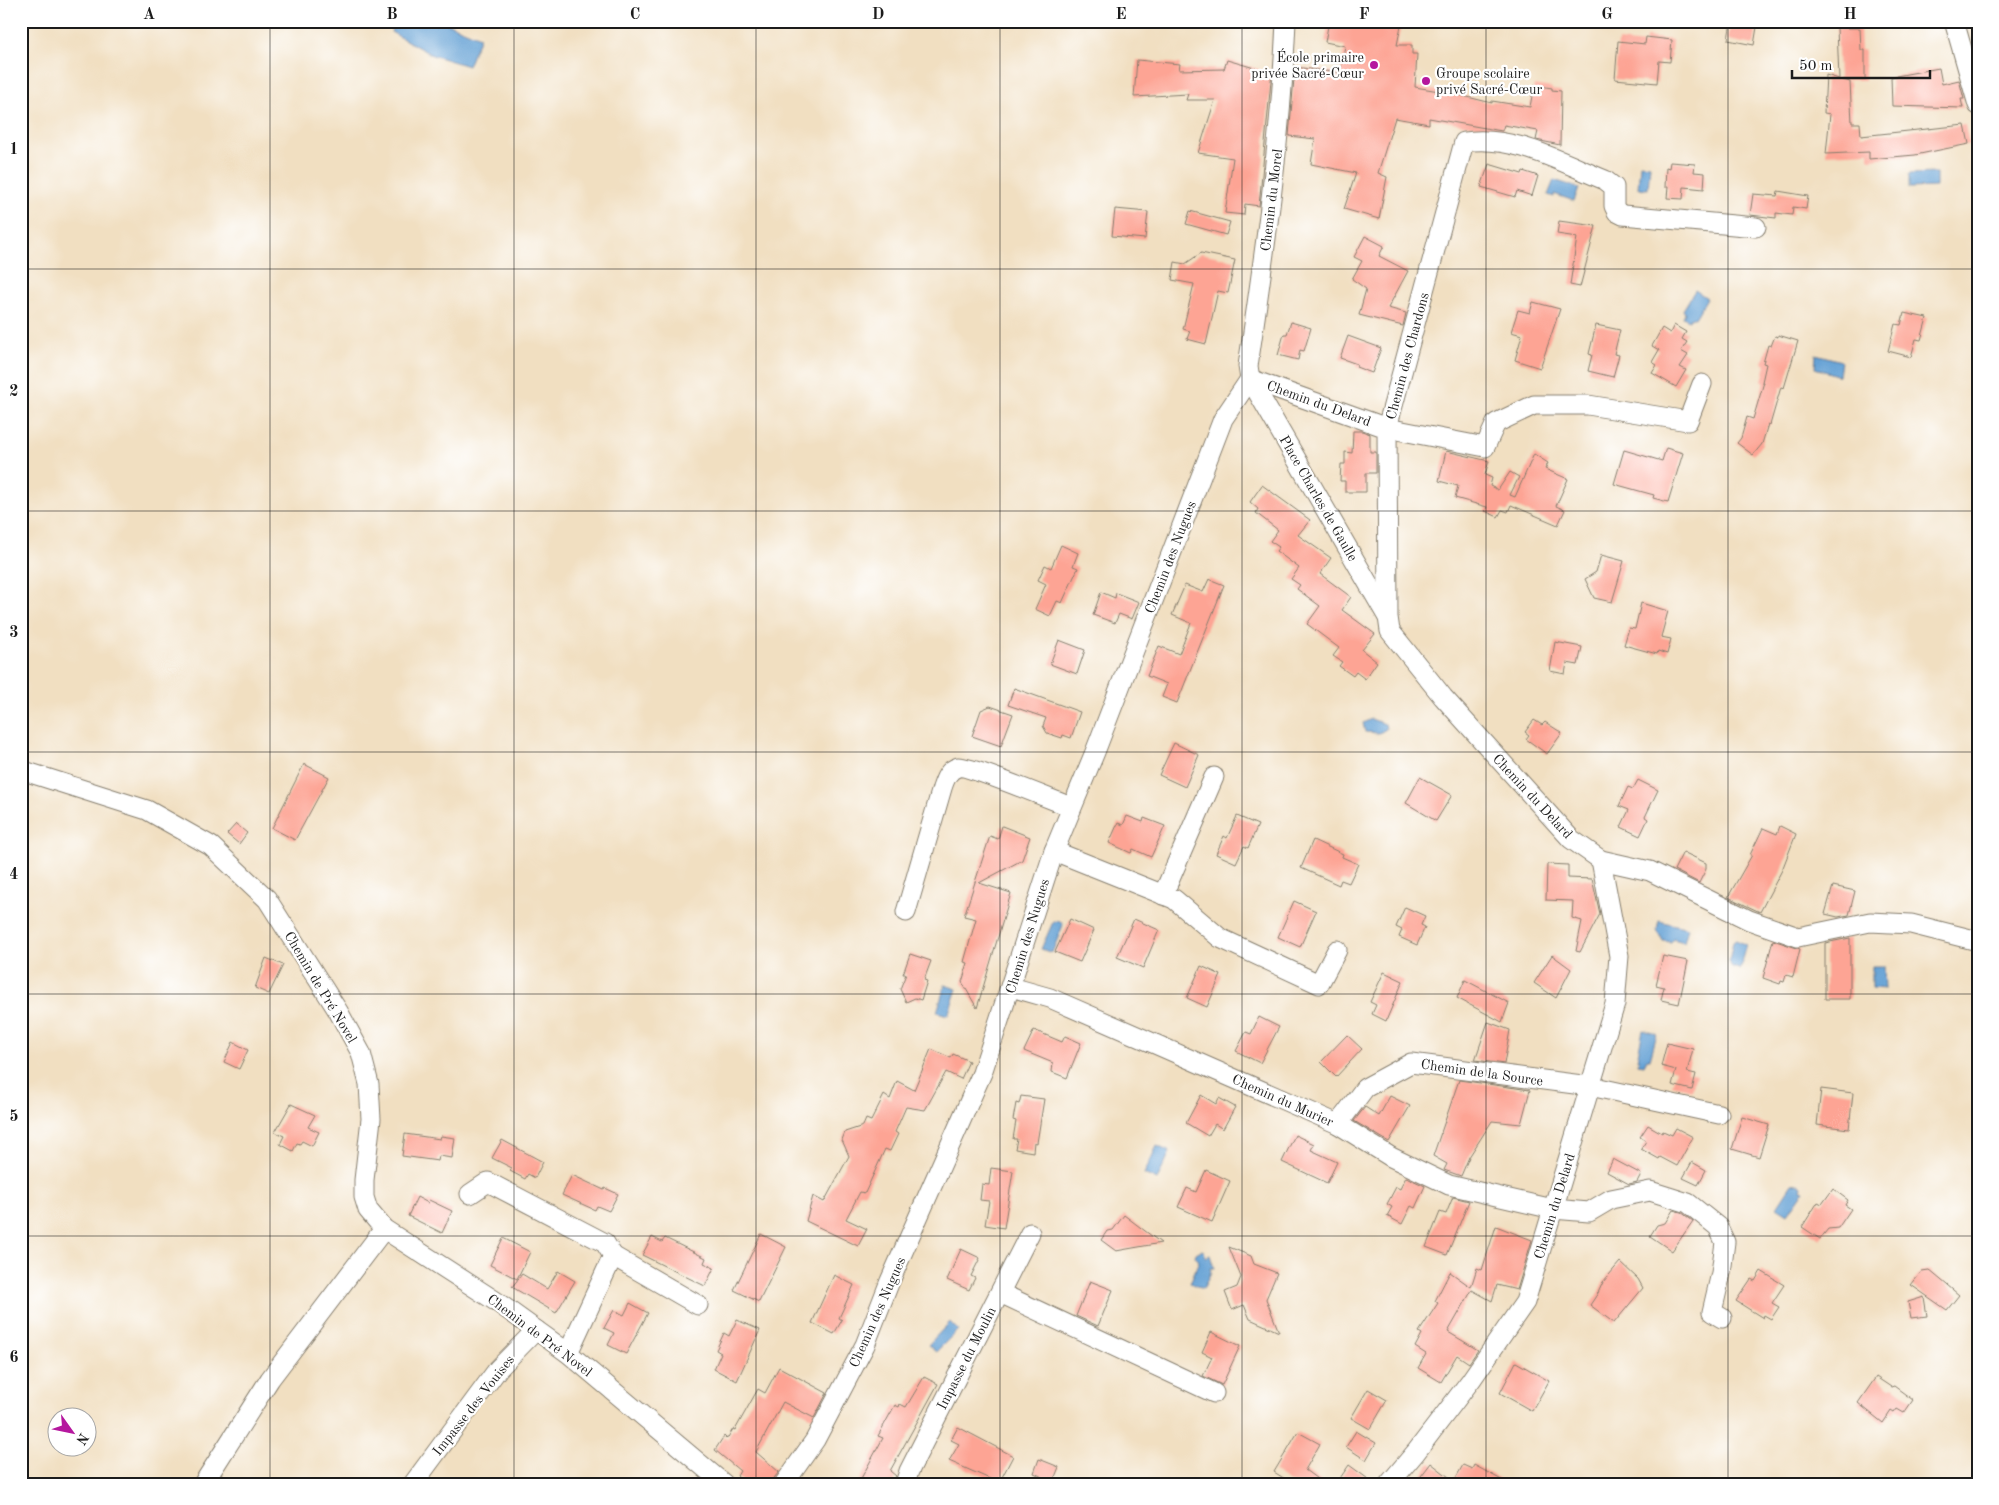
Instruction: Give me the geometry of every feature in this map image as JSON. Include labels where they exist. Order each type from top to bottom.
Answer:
[{"type":"street","name":"Chemin du Morel","points":[[1250,379],[1248,366],[1270,216],[1283,94],[1286,21]]},
{"type":"street","points":[[1954,21],[1978,105]]},
{"type":"street","name":"Chemin des Chardons","points":[[1702,384],[1688,421],[1588,405],[1534,405],[1496,423],[1485,447],[1388,428],[1464,142],[1479,139],[1522,146],[1605,180],[1614,187],[1614,206],[1617,212],[1623,215],[1756,227]]},
{"type":"street","name":"Chemin du Delard","points":[[1250,379],[1388,428],[1388,617],[1390,631],[1443,697],[1571,839],[1601,860],[1619,956],[1615,1004],[1525,1302],[1471,1380],[1389,1484]]},
{"type":"street","name":"Place Charles de Gaulle","points":[[1250,379],[1388,617]]},
{"type":"street","name":"Chemin des Nugues","points":[[784,1484],[815,1440],[865,1345],[890,1281],[982,1073],[1054,851],[1095,752],[1223,419],[1250,379]]},
{"type":"street","points":[[906,912],[942,788],[950,771],[958,767],[976,771],[1071,807]]},
{"type":"street","name":"Chemin de Pré Novel","points":[[21,770],[146,810],[211,846],[267,899],[338,1011],[361,1053],[369,1084],[371,1119],[364,1180],[364,1197],[368,1210],[384,1229],[497,1302],[568,1353],[724,1484]]},
{"type":"street","points":[[1163,895],[1214,777]]},
{"type":"street","points":[[1054,851],[1174,900],[1220,938],[1318,984],[1337,950]]},
{"type":"street","points":[[1601,860],[1650,870],[1749,920],[1798,937],[1870,922],[1911,924],[1978,940]]},
{"type":"street","name":"Chemin du Murier","points":[[1011,987],[1050,998],[1338,1124],[1391,1157],[1449,1185],[1553,1209],[1589,1212],[1611,1199],[1650,1190],[1688,1203],[1718,1226],[1725,1242],[1721,1273],[1712,1312],[1722,1318]]},
{"type":"street","name":"Chemin de la Source","points":[[1338,1124],[1365,1088],[1411,1063],[1590,1086],[1719,1114]]},
{"type":"street","points":[[470,1194],[488,1182],[605,1243],[613,1256],[698,1306]]},
{"type":"street","points":[[202,1484],[270,1379],[384,1229]]},
{"type":"street","name":"Impasse du Moulin","points":[[905,1484],[909,1471],[1030,1233]]},
{"type":"street","points":[[568,1353],[613,1256]]},
{"type":"street","points":[[1000,1293],[1214,1393]]},
{"type":"street","name":"Impasse des Vouises","points":[[413,1484],[498,1369],[536,1330]]},
{"type":"water","points":[[394,21],[442,21],[480,37],[468,66],[432,55],[391,32]]},
{"type":"water","points":[[1640,164],[1650,165],[1648,189],[1638,188]]},
{"type":"water","points":[[1936,173],[1936,187],[1909,188],[1909,174]]},
{"type":"water","points":[[1554,180],[1579,188],[1574,201],[1554,194],[1554,197],[1548,195]]},
{"type":"water","points":[[1695,290],[1707,298],[1695,318],[1691,317],[1689,320],[1683,317],[1685,313],[1683,310]]},
{"type":"water","points":[[1816,354],[1841,361],[1839,376],[1815,368]]},
{"type":"water","points":[[1371,719],[1385,724],[1386,729],[1379,733],[1365,732],[1363,723]]},
{"type":"water","points":[[1059,920],[1063,925],[1052,953],[1041,949],[1053,922]]},
{"type":"water","points":[[1659,921],[1688,928],[1684,942],[1673,939],[1671,942],[1663,941],[1657,930]]},
{"type":"water","points":[[1736,940],[1746,945],[1742,959],[1743,962],[1739,970],[1732,968],[1729,961],[1733,942]]},
{"type":"water","points":[[1872,966],[1884,966],[1885,989],[1872,988]]},
{"type":"water","points":[[945,985],[957,989],[948,1015],[937,1012]]},
{"type":"water","points":[[1643,1030],[1657,1034],[1650,1059],[1647,1059],[1644,1065],[1638,1064],[1639,1059],[1637,1059]]},
{"type":"water","points":[[1157,1146],[1170,1152],[1157,1180],[1144,1174]]},
{"type":"water","points":[[1798,1183],[1802,1186],[1801,1190],[1804,1191],[1788,1214],[1777,1207],[1792,1184]]},
{"type":"water","points":[[1201,1250],[1204,1251],[1206,1257],[1210,1255],[1214,1268],[1210,1268],[1211,1272],[1203,1289],[1190,1283],[1199,1261],[1195,1256],[1196,1253]]},
{"type":"water","points":[[950,1322],[958,1330],[936,1352],[928,1345]]},
{"type":"building","points":[[1329,21],[1402,21],[1397,45],[1412,45],[1412,54],[1417,54],[1415,87],[1492,103],[1492,101],[1530,107],[1534,85],[1561,91],[1560,145],[1536,140],[1538,131],[1504,125],[1502,131],[1429,118],[1429,124],[1395,118],[1378,173],[1387,177],[1379,219],[1344,209],[1356,173],[1311,164],[1315,139],[1289,136],[1295,67],[1340,73],[1345,46],[1325,42]]},
{"type":"building","points":[[1731,21],[1758,21],[1754,45],[1728,40]]},
{"type":"building","points":[[1837,28],[1860,28],[1861,50],[1865,50],[1865,80],[1843,80],[1850,82],[1852,123],[1860,123],[1861,136],[1965,125],[1969,144],[1915,155],[1869,159],[1869,152],[1826,154],[1830,114],[1824,113],[1826,75],[1839,79]]},
{"type":"building","points":[[1646,37],[1672,40],[1670,62],[1659,61],[1657,83],[1615,79],[1618,41],[1645,44]]},
{"type":"building","points":[[1137,60],[1180,64],[1179,70],[1224,69],[1227,60],[1265,71],[1272,70],[1259,206],[1245,204],[1244,215],[1225,213],[1233,158],[1198,153],[1215,100],[1186,100],[1188,94],[1134,97]]},
{"type":"building","points":[[1939,68],[1942,84],[1959,80],[1964,99],[1961,99],[1963,108],[1892,106],[1891,77]]},
{"type":"building","points":[[1670,162],[1695,164],[1694,172],[1705,173],[1704,189],[1684,187],[1683,199],[1667,198],[1668,187],[1665,187],[1666,167],[1669,168]]},
{"type":"building","points":[[1489,164],[1522,174],[1523,171],[1538,176],[1532,196],[1517,191],[1515,197],[1481,187]]},
{"type":"building","points":[[1778,191],[1808,196],[1806,209],[1793,207],[1792,215],[1776,213],[1776,218],[1750,215],[1753,194],[1777,196]]},
{"type":"building","points":[[1115,209],[1148,212],[1145,239],[1112,236]]},
{"type":"building","points":[[1190,211],[1230,222],[1226,235],[1186,224]]},
{"type":"building","points":[[1559,221],[1596,226],[1580,287],[1570,285],[1577,237],[1557,234]]},
{"type":"building","points":[[1365,236],[1384,246],[1379,256],[1408,271],[1388,308],[1406,313],[1403,326],[1359,315],[1366,289],[1352,279],[1362,261],[1354,257]]},
{"type":"building","points":[[1201,253],[1235,260],[1228,293],[1218,291],[1206,344],[1187,339],[1190,331],[1183,329],[1194,284],[1172,280],[1175,262],[1185,264]]},
{"type":"building","points":[[1533,302],[1560,309],[1540,368],[1515,360],[1522,335],[1511,332],[1518,310],[1530,313]]},
{"type":"building","points":[[1904,313],[1927,318],[1921,340],[1916,339],[1911,357],[1888,351],[1895,324],[1901,325]]},
{"type":"building","points":[[1291,322],[1311,328],[1304,351],[1300,350],[1298,360],[1278,355],[1284,334],[1287,334]]},
{"type":"building","points":[[1596,325],[1620,330],[1614,354],[1619,355],[1613,377],[1588,371],[1592,355],[1589,354]]},
{"type":"building","points":[[1674,325],[1686,332],[1682,339],[1687,342],[1681,351],[1688,355],[1680,367],[1686,370],[1676,387],[1652,373],[1657,365],[1652,362],[1659,350],[1652,346],[1662,328],[1670,333]]},
{"type":"building","points":[[1778,335],[1798,341],[1784,388],[1781,387],[1770,425],[1768,424],[1762,444],[1753,455],[1737,443],[1741,438],[1747,417],[1753,419],[1764,382],[1762,382],[1766,364],[1763,363],[1768,345],[1771,346],[1775,336],[1778,337]]},
{"type":"building","points":[[1348,336],[1381,348],[1372,373],[1356,367],[1357,364],[1340,358]]},
{"type":"building","points":[[1353,431],[1362,431],[1370,434],[1370,452],[1376,452],[1376,473],[1366,473],[1366,492],[1345,492],[1345,481],[1340,481],[1341,464],[1345,464],[1345,452],[1352,453]]},
{"type":"building","points":[[1666,448],[1683,453],[1668,502],[1653,498],[1654,495],[1614,484],[1624,450],[1662,461]]},
{"type":"building","points":[[1446,451],[1489,461],[1485,475],[1492,478],[1490,486],[1498,490],[1510,472],[1519,477],[1510,495],[1515,497],[1534,454],[1548,463],[1545,469],[1568,479],[1556,506],[1565,510],[1558,525],[1511,505],[1508,512],[1502,510],[1498,517],[1485,511],[1487,507],[1455,498],[1458,486],[1439,481]]},
{"type":"building","points":[[1262,485],[1310,520],[1298,535],[1331,558],[1320,574],[1351,597],[1342,610],[1375,634],[1362,650],[1377,662],[1365,679],[1356,672],[1353,676],[1339,666],[1342,662],[1333,656],[1339,648],[1307,624],[1320,606],[1297,589],[1300,585],[1291,579],[1299,568],[1276,551],[1279,547],[1270,541],[1278,530],[1256,513],[1258,509],[1250,502]]},
{"type":"building","points":[[1061,545],[1078,553],[1073,566],[1078,568],[1062,603],[1057,601],[1050,616],[1035,609],[1046,584],[1038,580],[1045,565],[1051,568]]},
{"type":"building","points":[[1601,555],[1624,561],[1612,602],[1594,598],[1585,579],[1596,572]]},
{"type":"building","points":[[1209,579],[1224,585],[1177,703],[1162,697],[1167,684],[1147,676],[1159,646],[1179,654],[1191,623],[1172,615],[1185,585],[1203,592]]},
{"type":"building","points":[[1101,592],[1115,598],[1116,593],[1139,602],[1132,619],[1119,614],[1115,623],[1093,615]]},
{"type":"building","points":[[1641,603],[1668,611],[1661,637],[1671,639],[1667,654],[1658,651],[1657,654],[1624,645],[1629,628],[1635,629]]},
{"type":"building","points":[[1059,640],[1085,650],[1077,674],[1050,664]]},
{"type":"building","points":[[1555,642],[1582,647],[1578,665],[1567,663],[1565,674],[1550,671]]},
{"type":"building","points":[[1014,688],[1080,712],[1071,738],[1063,735],[1062,738],[1047,733],[1043,726],[1046,718],[1008,705]]},
{"type":"building","points":[[990,706],[1013,714],[1001,746],[972,736],[981,710]]},
{"type":"building","points":[[1534,720],[1542,725],[1545,722],[1562,733],[1547,754],[1526,739],[1529,735],[1525,732]]},
{"type":"building","points":[[1174,743],[1199,755],[1185,787],[1159,775]]},
{"type":"building","points":[[304,764],[329,777],[295,840],[272,828]]},
{"type":"building","points":[[1420,777],[1452,795],[1436,821],[1406,803]]},
{"type":"building","points":[[1638,780],[1658,790],[1645,817],[1648,819],[1640,836],[1621,827],[1629,810],[1619,806],[1628,787],[1633,789]]},
{"type":"building","points":[[1127,816],[1143,822],[1144,818],[1165,826],[1151,857],[1133,849],[1131,853],[1109,843],[1118,823],[1123,825]]},
{"type":"building","points":[[1237,816],[1258,825],[1248,848],[1244,846],[1236,863],[1216,854],[1224,836],[1227,838]]},
{"type":"building","points":[[236,824],[247,833],[239,844],[227,834]]},
{"type":"building","points":[[1002,826],[1030,837],[1022,860],[979,883],[1011,893],[977,1008],[962,982],[968,963],[964,962],[976,919],[964,916],[990,836],[998,839]]},
{"type":"building","points":[[1780,826],[1796,834],[1782,870],[1760,912],[1728,897],[1752,855],[1750,855],[1763,828],[1777,834]]},
{"type":"building","points":[[1313,840],[1343,854],[1342,857],[1358,864],[1349,883],[1341,880],[1339,885],[1301,868]]},
{"type":"building","points":[[1683,852],[1706,863],[1706,869],[1699,883],[1674,870]]},
{"type":"building","points":[[1547,864],[1568,865],[1568,878],[1592,879],[1600,914],[1580,952],[1576,951],[1582,921],[1572,918],[1573,901],[1546,900]]},
{"type":"building","points":[[1833,886],[1855,891],[1849,915],[1838,917],[1825,914]]},
{"type":"building","points":[[1294,901],[1316,911],[1300,947],[1278,937]]},
{"type":"building","points":[[1405,907],[1425,916],[1421,925],[1425,927],[1417,945],[1399,937],[1402,930],[1396,927]]},
{"type":"building","points":[[1070,919],[1094,930],[1080,962],[1055,952]]},
{"type":"building","points":[[1134,919],[1159,930],[1143,968],[1117,957]]},
{"type":"building","points":[[1850,938],[1850,999],[1825,999],[1825,943]]},
{"type":"building","points":[[1773,940],[1800,949],[1793,977],[1786,975],[1784,982],[1781,981],[1780,984],[1763,978]]},
{"type":"building","points":[[910,954],[931,961],[924,980],[927,981],[921,1000],[915,998],[906,1002],[900,989],[906,974],[903,974]]},
{"type":"building","points":[[1552,955],[1571,969],[1556,998],[1534,983]]},
{"type":"building","points":[[1663,956],[1688,961],[1679,1004],[1661,1000],[1664,987],[1656,985]]},
{"type":"building","points":[[266,958],[283,965],[269,994],[255,988]]},
{"type":"building","points":[[1201,966],[1221,975],[1207,1007],[1187,998]]},
{"type":"building","points":[[1384,972],[1403,981],[1386,1021],[1372,1014],[1376,1005],[1370,1002]]},
{"type":"building","points":[[1465,980],[1509,1003],[1502,1022],[1457,998]]},
{"type":"building","points":[[1259,1017],[1279,1027],[1260,1063],[1236,1051],[1246,1032],[1251,1034]]},
{"type":"building","points":[[1488,1022],[1510,1030],[1504,1064],[1475,1060]]},
{"type":"building","points":[[1034,1030],[1062,1042],[1065,1036],[1081,1043],[1067,1078],[1052,1072],[1053,1063],[1024,1051]]},
{"type":"building","points":[[1347,1035],[1362,1049],[1336,1077],[1321,1062]]},
{"type":"building","points":[[233,1042],[248,1050],[239,1069],[224,1062]]},
{"type":"building","points":[[1667,1043],[1693,1049],[1687,1072],[1696,1074],[1692,1090],[1672,1085],[1676,1070],[1661,1066]]},
{"type":"building","points":[[931,1049],[951,1058],[953,1054],[969,1061],[961,1079],[946,1072],[925,1110],[906,1107],[895,1132],[898,1134],[890,1151],[885,1149],[865,1193],[860,1192],[846,1219],[867,1229],[858,1246],[806,1221],[813,1196],[824,1202],[849,1156],[842,1140],[845,1132],[863,1126],[866,1119],[871,1121],[884,1095],[890,1099],[897,1081],[914,1090]]},
{"type":"building","points":[[1459,1080],[1530,1090],[1521,1124],[1492,1121],[1469,1157],[1461,1176],[1444,1170],[1447,1164],[1433,1156]]},
{"type":"building","points":[[1821,1089],[1853,1093],[1849,1129],[1817,1125]]},
{"type":"building","points":[[1201,1095],[1216,1104],[1219,1098],[1235,1107],[1223,1129],[1215,1124],[1208,1136],[1186,1123]]},
{"type":"building","points":[[1021,1096],[1044,1099],[1037,1143],[1034,1142],[1033,1152],[1015,1149],[1017,1139],[1013,1139],[1016,1121],[1013,1120],[1016,1103],[1019,1104]]},
{"type":"building","points":[[1390,1096],[1410,1106],[1389,1142],[1354,1121],[1365,1107],[1379,1116]]},
{"type":"building","points":[[291,1104],[315,1115],[308,1127],[319,1132],[312,1146],[302,1141],[300,1144],[297,1143],[293,1151],[280,1144],[284,1136],[275,1132]]},
{"type":"building","points":[[1742,1117],[1769,1125],[1759,1157],[1732,1149]]},
{"type":"building","points":[[1648,1125],[1662,1133],[1663,1131],[1672,1135],[1676,1128],[1693,1137],[1677,1166],[1641,1149],[1646,1141],[1640,1137]]},
{"type":"building","points":[[405,1134],[440,1139],[441,1136],[455,1138],[452,1158],[439,1156],[438,1161],[402,1156]]},
{"type":"building","points":[[1295,1135],[1314,1144],[1311,1150],[1337,1162],[1327,1183],[1282,1162]]},
{"type":"building","points":[[502,1140],[543,1162],[535,1178],[528,1174],[525,1179],[510,1171],[512,1168],[492,1158]]},
{"type":"building","points":[[1613,1159],[1641,1174],[1637,1182],[1629,1184],[1607,1172]]},
{"type":"building","points":[[1692,1162],[1706,1170],[1698,1185],[1683,1178]]},
{"type":"building","points":[[991,1168],[1013,1171],[1004,1228],[985,1225],[989,1201],[980,1200],[982,1184],[989,1185]]},
{"type":"building","points":[[1206,1170],[1230,1181],[1212,1222],[1178,1207],[1187,1188],[1196,1192]]},
{"type":"building","points":[[572,1175],[604,1190],[605,1188],[618,1194],[609,1211],[597,1206],[595,1210],[562,1195]]},
{"type":"building","points":[[1406,1177],[1425,1186],[1415,1208],[1411,1206],[1402,1224],[1387,1216],[1392,1207],[1387,1204],[1396,1187],[1400,1189]]},
{"type":"building","points":[[1833,1189],[1848,1200],[1845,1205],[1851,1209],[1838,1228],[1828,1229],[1820,1239],[1802,1227],[1818,1202],[1822,1204]]},
{"type":"building","points":[[417,1197],[428,1203],[429,1200],[452,1211],[442,1233],[408,1216]]},
{"type":"building","points":[[1453,1197],[1469,1201],[1447,1255],[1426,1247],[1440,1212],[1446,1214]]},
{"type":"building","points":[[1673,1210],[1681,1212],[1693,1221],[1672,1251],[1650,1236],[1657,1225],[1665,1223]]},
{"type":"building","points":[[1124,1215],[1161,1243],[1116,1251],[1101,1240],[1107,1231],[1113,1230]]},
{"type":"building","points":[[1496,1226],[1532,1240],[1517,1290],[1497,1285],[1492,1301],[1472,1290],[1448,1332],[1478,1350],[1469,1363],[1457,1355],[1441,1382],[1418,1368],[1426,1354],[1415,1347],[1422,1334],[1419,1332],[1438,1303],[1435,1301],[1450,1272],[1471,1287],[1477,1268],[1482,1270]]},
{"type":"building","points":[[761,1234],[786,1247],[759,1302],[734,1290]]},
{"type":"building","points":[[652,1237],[662,1242],[665,1238],[706,1258],[704,1263],[714,1268],[705,1286],[642,1255]]},
{"type":"building","points":[[503,1238],[530,1252],[517,1279],[490,1265]]},
{"type":"building","points":[[1229,1247],[1251,1256],[1254,1264],[1277,1273],[1266,1299],[1279,1332],[1250,1319],[1244,1305],[1232,1310],[1225,1292],[1237,1287],[1241,1277]]},
{"type":"building","points":[[961,1249],[980,1258],[971,1276],[975,1278],[969,1290],[947,1280]]},
{"type":"building","points":[[1620,1262],[1638,1279],[1643,1288],[1614,1323],[1590,1305],[1603,1282]]},
{"type":"building","points":[[1929,1270],[1959,1295],[1947,1310],[1911,1285],[1922,1271]]},
{"type":"building","points":[[558,1271],[575,1281],[556,1313],[512,1287],[522,1274],[547,1289]]},
{"type":"building","points":[[1761,1271],[1784,1285],[1772,1303],[1779,1307],[1771,1319],[1764,1315],[1763,1318],[1736,1301],[1751,1279],[1755,1281]]},
{"type":"building","points":[[834,1275],[854,1285],[839,1318],[842,1320],[834,1334],[812,1323]]},
{"type":"building","points":[[1090,1281],[1113,1290],[1098,1326],[1076,1316]]},
{"type":"building","points":[[1924,1297],[1927,1316],[1911,1318],[1908,1302]]},
{"type":"building","points":[[630,1303],[648,1313],[626,1354],[608,1345],[614,1333],[604,1328],[614,1310],[624,1315]]},
{"type":"building","points":[[737,1320],[760,1330],[737,1381],[714,1369],[721,1353],[716,1350],[724,1333],[729,1336]]},
{"type":"building","points":[[1211,1332],[1240,1346],[1222,1385],[1203,1376],[1212,1357],[1202,1352]]},
{"type":"building","points":[[1516,1362],[1549,1381],[1532,1411],[1500,1393]]},
{"type":"building","points":[[779,1367],[827,1393],[814,1418],[783,1402],[756,1452],[779,1472],[769,1484],[745,1484],[737,1476],[740,1471],[715,1450],[724,1436],[727,1439],[733,1429],[735,1430],[758,1389],[765,1393]]},
{"type":"building","points":[[924,1377],[938,1384],[890,1471],[896,1476],[894,1484],[858,1484],[883,1438],[878,1436],[895,1405],[899,1407],[900,1404],[906,1407]]},
{"type":"building","points":[[1876,1377],[1891,1387],[1894,1386],[1913,1400],[1904,1413],[1897,1409],[1894,1413],[1891,1411],[1883,1423],[1858,1403]]},
{"type":"building","points":[[1368,1389],[1387,1400],[1370,1429],[1351,1418]]},
{"type":"building","points":[[958,1427],[1013,1456],[999,1483],[949,1461],[959,1444],[951,1440]]},
{"type":"building","points":[[1356,1431],[1376,1443],[1366,1460],[1346,1447]]},
{"type":"building","points":[[1298,1432],[1320,1444],[1305,1470],[1324,1484],[1293,1484],[1274,1472]]},
{"type":"building","points":[[1039,1459],[1059,1467],[1053,1482],[1034,1473]]},
{"type":"building","points":[[1431,1463],[1454,1481],[1463,1465],[1472,1469],[1474,1465],[1509,1484],[1415,1484]]},
{"type":"building","points":[[1349,1465],[1375,1484],[1336,1484]]},
{"type":"place","name":"École primaire privée Sacré-Cœur","points":[[1374,65]]},
{"type":"place","name":"Groupe scolaire privé Sacré-Cœur","points":[[1426,81]]}]
